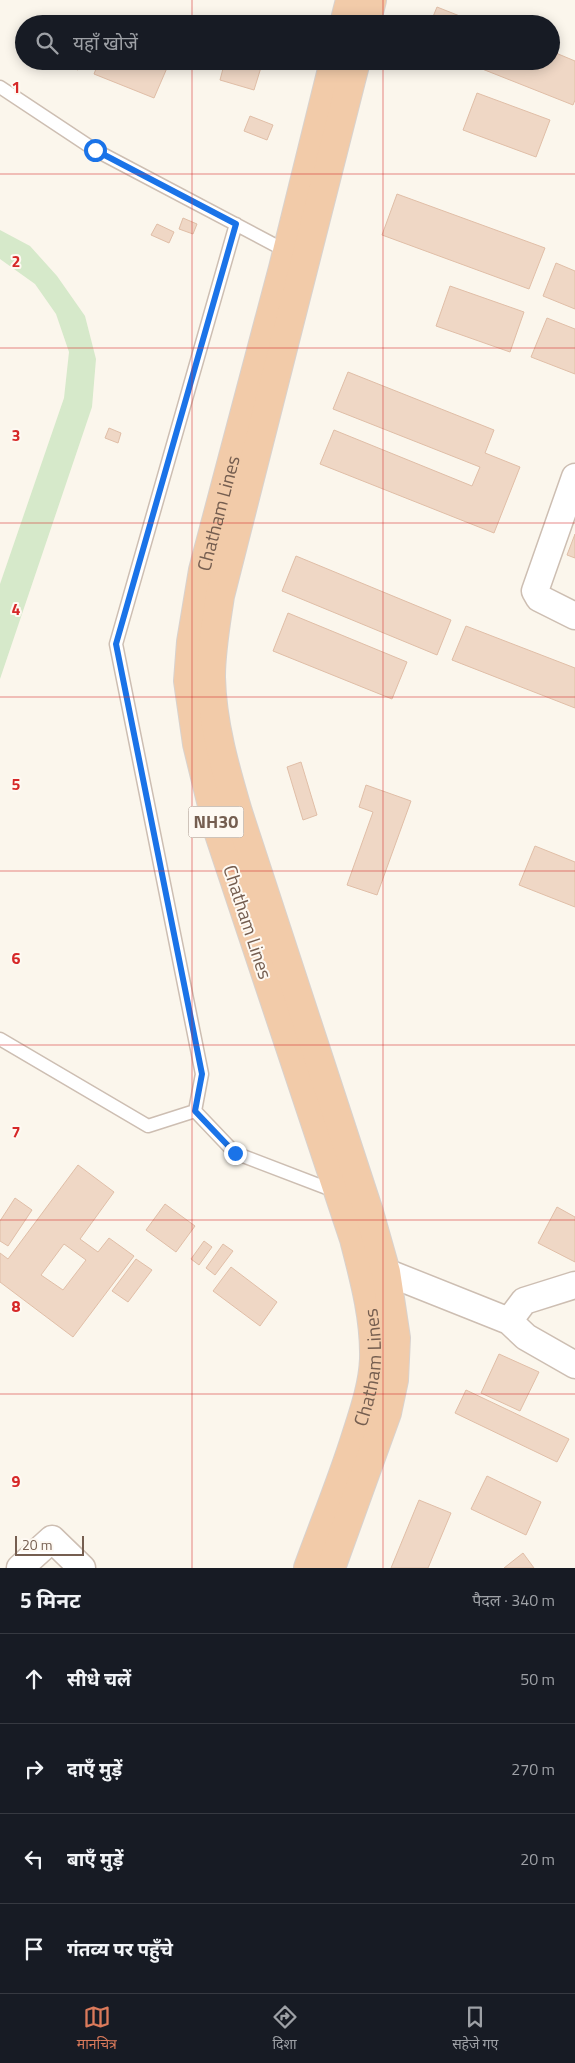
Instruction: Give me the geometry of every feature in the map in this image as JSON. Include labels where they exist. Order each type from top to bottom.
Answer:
[{"type":"highway","points":[[346,15],[350,0]]},
{"type":"highway","points":[[368,15],[372,0]]},
{"type":"highway","name":"Chatham Lines","points":[[331,1568],[387,1413],[394,1380],[396,1338],[386,1272],[369,1212],[220,752],[211,677],[213,639],[220,596],[296,256],[332,70]]},
{"type":"highway","name":"Chatham Lines","points":[[308,1568],[350,1456],[367,1402],[374,1360],[372,1321],[367,1288],[354,1239],[219,834],[197,744],[188,681],[191,642],[203,570],[353,70]]},
{"type":"street","points":[[575,477],[535,591],[539,598],[575,616]]},
{"type":"street","points":[[386,1272],[509,1321],[526,1337],[575,1365]]},
{"type":"street","points":[[509,1321],[524,1301],[575,1285]]},
{"type":"street","points":[[20,1568],[52,1539],[82,1568]]},
{"type":"lane","points":[[0,87],[95,150],[296,256]]},
{"type":"lane","points":[[195,1111],[202,1074],[116,644],[236,224]]},
{"type":"lane","points":[[0,1039],[148,1126],[195,1111]]},
{"type":"lane","points":[[195,1111],[235,1153],[339,1193]]},
{"type":"green space","points":[[0,230],[30,246],[57,276],[85,316],[96,359],[92,407],[0,679],[0,584],[64,398],[69,352],[56,314],[35,284],[0,259]]},
{"type":"building","points":[[437,7],[457,15],[434,15]]},
{"type":"building","points":[[560,55],[575,61],[575,100],[573,105],[485,70],[560,70]]},
{"type":"building","points":[[96,70],[166,70],[154,98],[94,74]]},
{"type":"building","points":[[223,70],[260,70],[254,90],[220,80]]},
{"type":"building","points":[[477,93],[550,120],[536,157],[463,130]]},
{"type":"building","points":[[250,116],[273,125],[267,140],[244,131]]},
{"type":"building","points":[[397,194],[545,248],[529,289],[382,235]]},
{"type":"building","points":[[183,218],[197,224],[193,234],[179,229]]},
{"type":"building","points":[[157,224],[174,232],[169,243],[151,235]]},
{"type":"building","points":[[556,263],[575,271],[575,309],[543,296]]},
{"type":"building","points":[[450,286],[524,312],[510,352],[436,326]]},
{"type":"building","points":[[547,318],[575,329],[575,374],[531,357]]},
{"type":"building","points":[[348,372],[494,430],[485,453],[520,467],[494,533],[320,464],[334,430],[472,486],[480,467],[333,409]]},
{"type":"building","points":[[109,428],[121,433],[118,443],[105,438]]},
{"type":"building","points":[[575,534],[575,558],[567,555]]},
{"type":"building","points":[[296,556],[451,620],[437,655],[282,591]]},
{"type":"building","points":[[288,613],[407,662],[392,699],[273,651]]},
{"type":"building","points":[[466,626],[575,668],[575,708],[452,660]]},
{"type":"building","points":[[301,762],[317,815],[303,820],[287,767]]},
{"type":"building","points":[[366,785],[411,801],[377,895],[347,885],[373,812],[359,807]]},
{"type":"building","points":[[535,846],[575,862],[575,907],[519,885]]},
{"type":"building","points":[[78,1165],[114,1192],[80,1239],[98,1252],[109,1238],[134,1256],[73,1337],[0,1282],[0,1253],[8,1259]],"holes":[[[64,1244],[86,1260],[63,1290],[41,1275]]]},
{"type":"building","points":[[15,1198],[32,1210],[8,1246],[0,1241],[0,1221]]},
{"type":"building","points":[[165,1204],[195,1226],[176,1252],[146,1230]]},
{"type":"building","points":[[557,1207],[575,1217],[575,1262],[538,1243]]},
{"type":"building","points":[[204,1241],[212,1247],[199,1265],[191,1259]]},
{"type":"building","points":[[223,1244],[233,1251],[215,1275],[206,1268]]},
{"type":"building","points":[[136,1259],[152,1270],[128,1302],[112,1291]]},
{"type":"building","points":[[231,1267],[277,1302],[260,1326],[213,1291]]},
{"type":"building","points":[[499,1354],[539,1372],[520,1411],[481,1393]]},
{"type":"building","points":[[466,1390],[569,1439],[557,1462],[455,1413]]},
{"type":"building","points":[[487,1476],[541,1502],[526,1535],[471,1509]]},
{"type":"building","points":[[419,1500],[451,1513],[428,1568],[391,1568]]},
{"type":"building","points":[[523,1553],[534,1568],[504,1568]]},
{"type":"route","points":[[95,150],[236,224],[116,644],[202,1074],[195,1111],[235,1153]]}]
